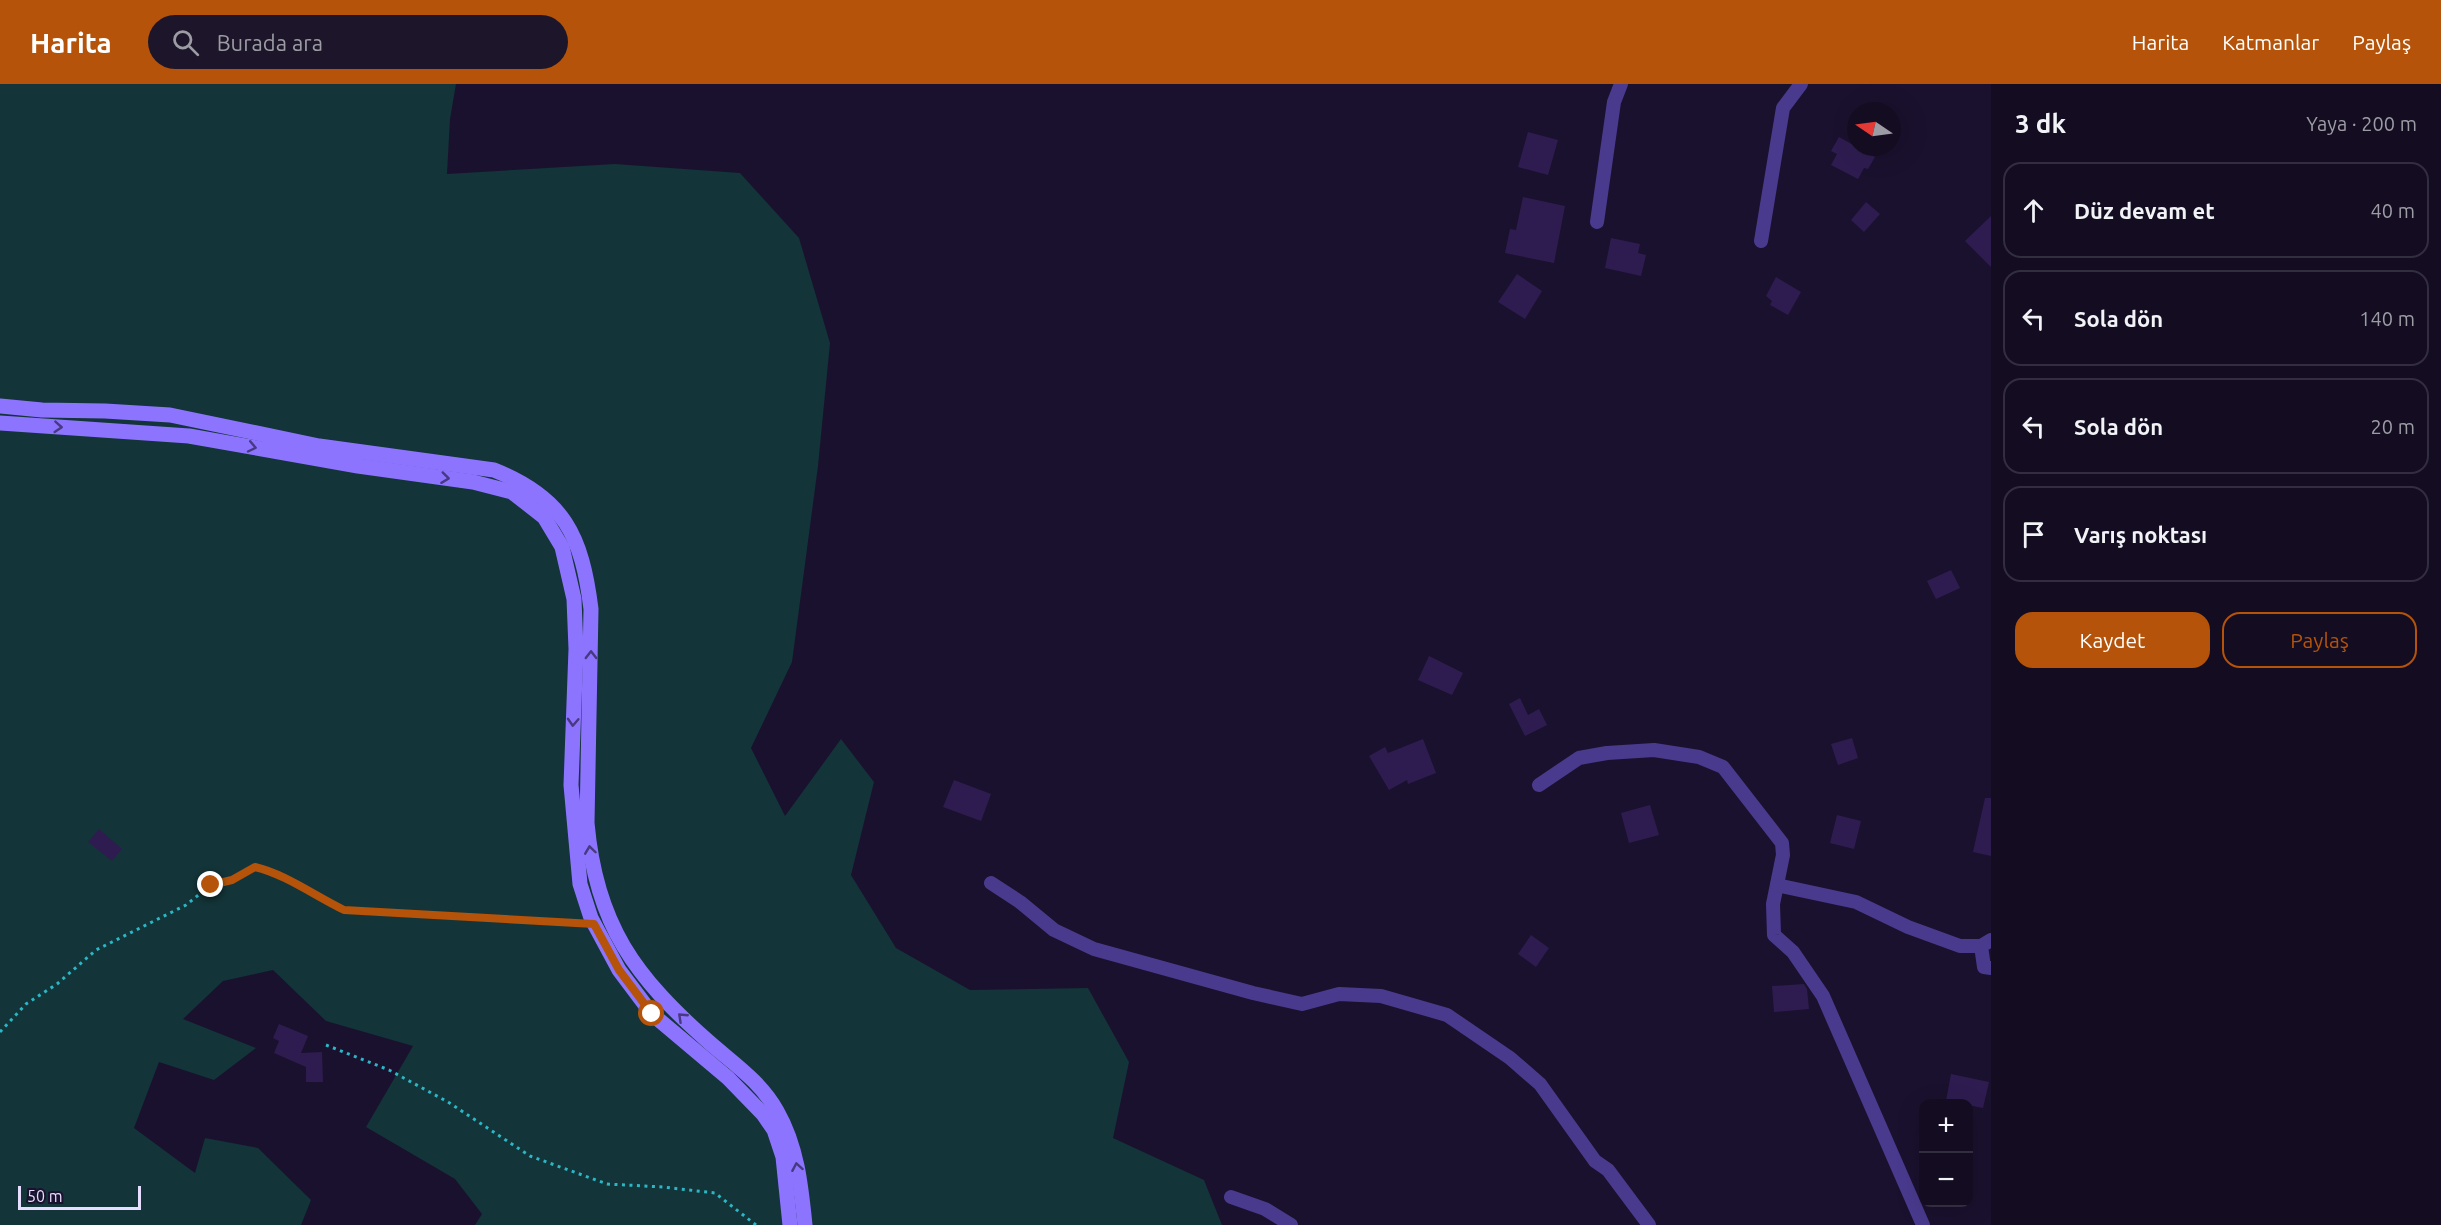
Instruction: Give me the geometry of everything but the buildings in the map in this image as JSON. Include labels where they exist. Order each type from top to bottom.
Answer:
[{"type":"main road","points":[[0,406],[170,415],[320,446],[494,470],[518,479],[539,493],[558,511],[579,548],[590,598],[591,660],[587,823],[590,853],[606,912],[628,956],[660,996],[760,1085],[776,1109],[789,1133],[796,1158],[805,1225]]},
{"type":"main road","points":[[0,423],[199,438],[396,472],[473,482],[512,492],[544,517],[562,547],[574,599],[576,649],[571,785],[580,884],[594,924],[619,970],[652,1014],[728,1077],[763,1114],[774,1130],[783,1157],[790,1225]]},
{"type":"street","points":[[1597,222],[1614,102],[1621,84]]},
{"type":"street","points":[[1761,241],[1783,108],[1801,84]]},
{"type":"street","points":[[1539,785],[1580,758],[1607,753],[1654,750],[1699,757],[1723,767],[1782,843],[1783,855],[1773,904],[1774,935],[1793,952],[1823,996],[1923,1225]]},
{"type":"street","points":[[991,883],[1020,902],[1054,930],[1094,949],[1253,993],[1302,1004],[1339,994],[1381,996],[1447,1016],[1510,1058],[1540,1084],[1595,1161],[1608,1170],[1649,1225]]},
{"type":"street","points":[[1777,885],[1856,902],[1918,931],[1960,946],[1986,943],[1984,967],[1991,968]]},
{"type":"street","points":[[1231,1197],[1265,1209],[1291,1225]]},
{"type":"path","points":[[0,1032],[26,1004],[57,984],[96,950],[186,905],[211,885],[232,880],[255,867],[274,872],[310,894],[344,910],[594,924]]},
{"type":"path","points":[[326,1045],[389,1070],[448,1102],[530,1156],[607,1184],[663,1186],[715,1193],[756,1225]]},
{"type":"green space","points":[[0,84],[456,84],[450,119],[447,174],[615,164],[740,173],[799,238],[830,343],[818,466],[792,662],[751,748],[785,816],[841,739],[874,782],[851,875],[896,948],[970,990],[1088,988],[1129,1062],[1113,1138],[1204,1180],[1222,1225],[475,1225],[482,1214],[455,1179],[366,1127],[413,1046],[326,1021],[273,970],[223,981],[183,1019],[256,1048],[214,1080],[159,1062],[134,1128],[195,1173],[205,1138],[258,1148],[311,1200],[301,1225],[0,1225]]},
{"type":"route","points":[[211,885],[232,880],[255,867],[274,872],[310,894],[344,910],[594,924],[619,970],[652,1014]]}]
